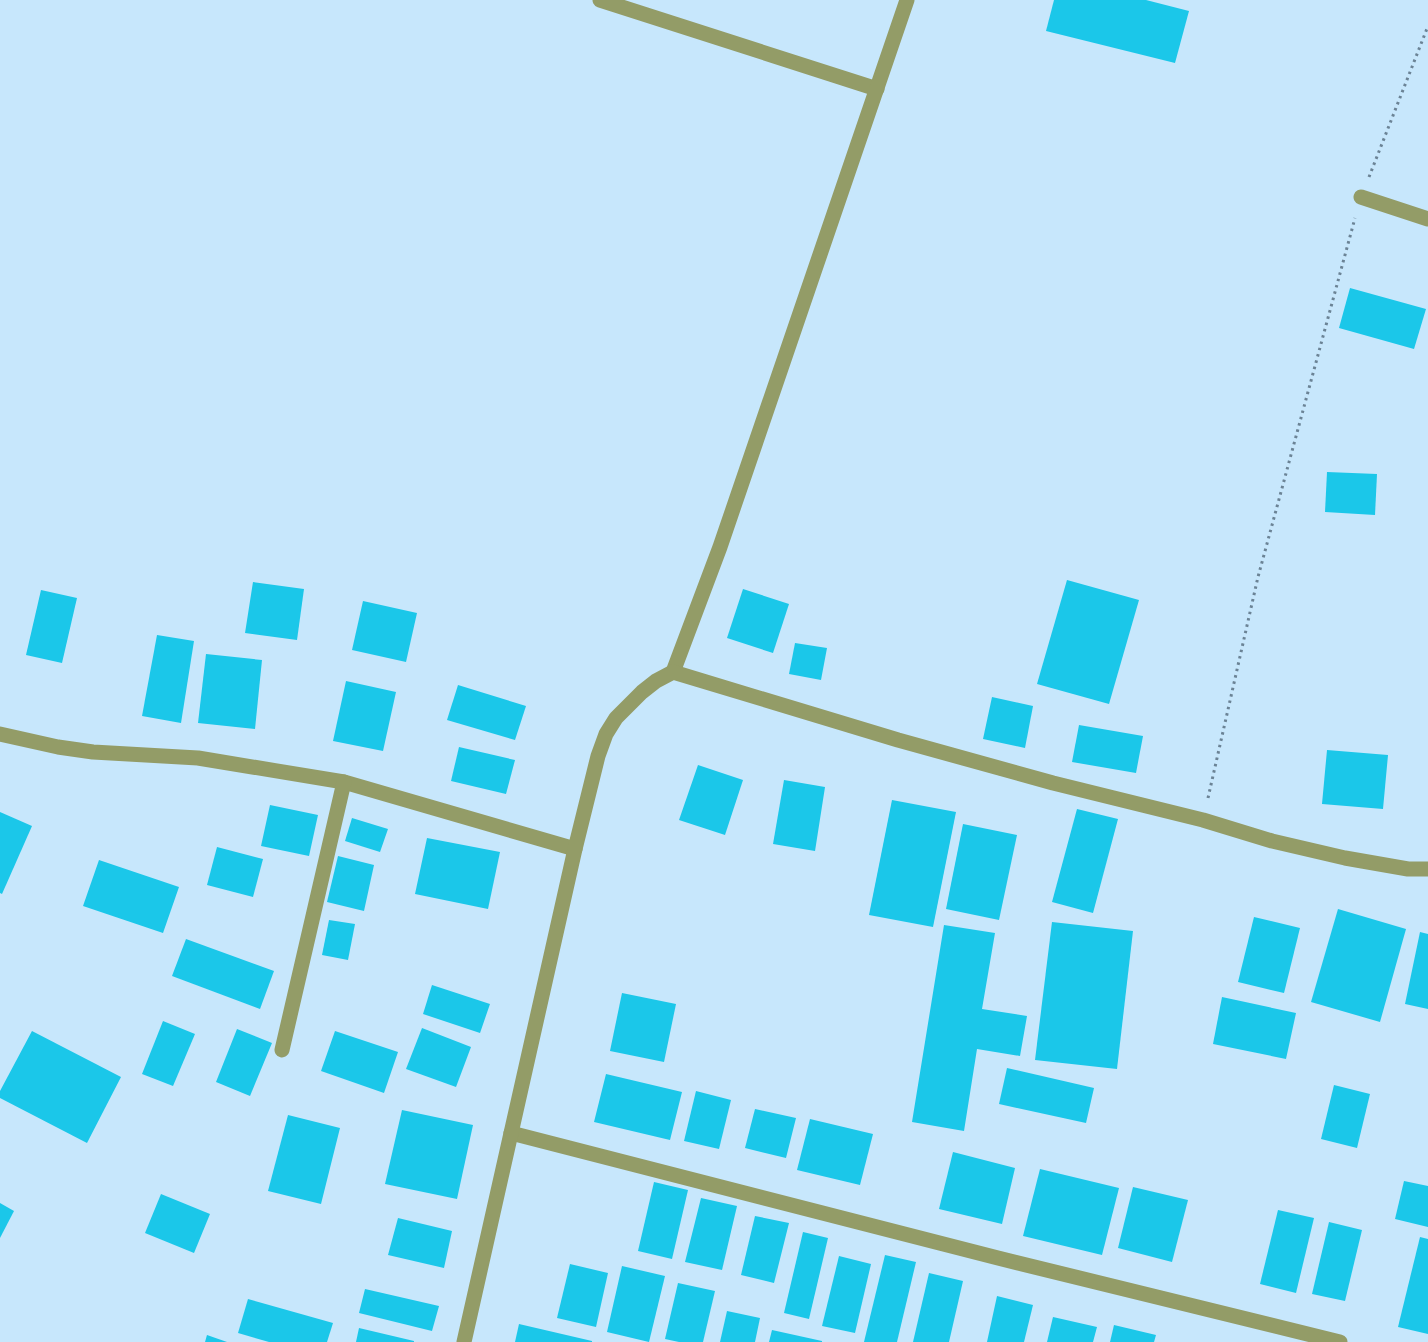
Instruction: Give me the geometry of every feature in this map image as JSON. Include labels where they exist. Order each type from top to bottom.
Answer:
[{"type":"street","points":[[600,0],[877,89]]},
{"type":"street","points":[[464,1342],[575,849],[598,756],[606,734],[616,718],[642,692],[673,672],[720,547],[907,0]]},
{"type":"street","points":[[1361,197],[1428,218]]},
{"type":"street","points":[[673,672],[898,740],[1053,783],[1203,820],[1272,841],[1345,858],[1408,869],[1428,869]]},
{"type":"street","points":[[0,734],[58,747],[93,752],[198,758],[344,782],[575,849]]},
{"type":"street","points":[[282,1050],[344,782]]},
{"type":"street","points":[[511,1133],[998,1258],[1340,1342]]},
{"type":"path","points":[[1203,820],[1258,578],[1361,197],[1428,26]]},
{"type":"building","points":[[1054,0],[1146,0],[1189,11],[1175,63],[1046,31]]},
{"type":"building","points":[[1350,288],[1426,309],[1414,349],[1339,328]]},
{"type":"building","points":[[1327,472],[1377,474],[1375,515],[1325,512]]},
{"type":"building","points":[[1067,580],[1139,600],[1109,704],[1037,684]]},
{"type":"building","points":[[253,582],[304,589],[297,640],[245,633]]},
{"type":"building","points":[[743,589],[789,604],[773,653],[727,638]]},
{"type":"building","points":[[41,590],[77,598],[62,663],[26,655]]},
{"type":"building","points":[[363,601],[417,613],[406,662],[352,650]]},
{"type":"building","points":[[157,635],[194,641],[181,723],[142,716]]},
{"type":"building","points":[[795,643],[827,648],[821,680],[789,674]]},
{"type":"building","points":[[206,654],[262,660],[255,729],[198,723]]},
{"type":"building","points":[[346,681],[396,692],[383,751],[333,741]]},
{"type":"building","points":[[458,685],[526,706],[515,740],[447,720]]},
{"type":"building","points":[[992,697],[1033,706],[1025,748],[983,739]]},
{"type":"building","points":[[1079,725],[1143,736],[1136,773],[1072,762]]},
{"type":"building","points":[[459,747],[515,760],[506,794],[451,781]]},
{"type":"building","points":[[1327,750],[1388,755],[1383,809],[1322,804]]},
{"type":"building","points":[[698,765],[743,780],[725,835],[679,820]]},
{"type":"building","points":[[784,780],[825,787],[815,851],[773,844]]},
{"type":"building","points":[[892,800],[956,812],[933,927],[869,915]]},
{"type":"building","points":[[270,805],[318,815],[309,856],[261,846]]},
{"type":"building","points":[[1077,809],[1118,819],[1093,913],[1052,902]]},
{"type":"building","points":[[0,812],[32,826],[2,894],[0,893]]},
{"type":"building","points":[[352,818],[388,829],[380,852],[345,841]]},
{"type":"building","points":[[963,824],[1017,835],[999,920],[946,909]]},
{"type":"building","points":[[427,838],[500,852],[488,909],[415,894]]},
{"type":"building","points":[[217,847],[263,859],[253,897],[207,885]]},
{"type":"building","points":[[338,856],[374,865],[364,911],[327,902]]},
{"type":"building","points":[[99,860],[179,887],[163,933],[83,906]]},
{"type":"building","points":[[1338,909],[1406,929],[1380,1022],[1311,1002]]},
{"type":"building","points":[[1254,917],[1300,928],[1284,993],[1238,982]]},
{"type":"building","points":[[329,920],[355,924],[348,960],[322,955]]},
{"type":"building","points":[[1052,922],[1133,931],[1117,1069],[1035,1060]]},
{"type":"building","points":[[944,925],[995,933],[982,1009],[1027,1016],[1020,1056],[977,1049],[964,1131],[912,1122]]},
{"type":"building","points":[[1420,932],[1428,934],[1428,1009],[1405,1004]]},
{"type":"building","points":[[186,939],[274,971],[260,1009],[172,976]]},
{"type":"building","points":[[432,985],[490,1004],[480,1033],[423,1014]]},
{"type":"building","points":[[622,993],[676,1004],[664,1062],[610,1051]]},
{"type":"building","points":[[1222,997],[1296,1013],[1286,1059],[1213,1044]]},
{"type":"building","points":[[163,1021],[195,1034],[173,1086],[142,1074]]},
{"type":"building","points":[[422,1028],[471,1047],[456,1087],[406,1069]]},
{"type":"building","points":[[237,1029],[272,1043],[250,1096],[216,1082]]},
{"type":"building","points":[[32,1031],[121,1077],[87,1143],[0,1098],[0,1091]]},
{"type":"building","points":[[335,1031],[398,1052],[384,1093],[321,1071]]},
{"type":"building","points":[[1007,1068],[1094,1088],[1086,1123],[999,1104]]},
{"type":"building","points":[[606,1074],[682,1092],[670,1140],[594,1122]]},
{"type":"building","points":[[1334,1085],[1370,1094],[1357,1148],[1321,1139]]},
{"type":"building","points":[[696,1091],[731,1100],[719,1149],[684,1141]]},
{"type":"building","points":[[755,1109],[796,1118],[786,1158],[745,1148]]},
{"type":"building","points":[[402,1110],[473,1125],[457,1199],[385,1184]]},
{"type":"building","points":[[288,1115],[340,1128],[321,1204],[268,1191]]},
{"type":"building","points":[[810,1119],[873,1134],[860,1185],[797,1170]]},
{"type":"building","points":[[953,1152],[1015,1168],[1002,1224],[939,1209]]},
{"type":"building","points":[[1040,1169],[1119,1188],[1102,1255],[1023,1236]]},
{"type":"building","points":[[1404,1181],[1428,1186],[1428,1227],[1395,1219]]},
{"type":"building","points":[[654,1182],[688,1190],[672,1259],[638,1251]]},
{"type":"building","points":[[1133,1187],[1188,1200],[1172,1262],[1118,1248]]},
{"type":"building","points":[[161,1194],[210,1214],[194,1253],[145,1233]]},
{"type":"building","points":[[701,1198],[737,1206],[722,1270],[685,1262]]},
{"type":"building","points":[[0,1203],[14,1211],[0,1238]]},
{"type":"building","points":[[1278,1210],[1314,1218],[1296,1293],[1260,1284]]},
{"type":"building","points":[[755,1216],[789,1223],[774,1283],[741,1275]]},
{"type":"building","points":[[398,1218],[452,1231],[444,1268],[388,1255]]},
{"type":"building","points":[[1329,1222],[1362,1230],[1345,1301],[1312,1294]]},
{"type":"building","points":[[803,1232],[828,1238],[809,1319],[784,1313]]},
{"type":"building","points":[[1420,1237],[1428,1239],[1428,1334],[1398,1327]]},
{"type":"building","points":[[885,1255],[916,1262],[897,1342],[864,1342]]},
{"type":"building","points":[[839,1256],[871,1264],[855,1333],[822,1326]]},
{"type":"building","points":[[570,1264],[608,1273],[596,1327],[557,1318]]},
{"type":"building","points":[[622,1266],[665,1276],[649,1342],[607,1332]]},
{"type":"building","points":[[929,1273],[963,1281],[949,1342],[913,1342]]},
{"type":"building","points":[[678,1283],[715,1291],[703,1342],[679,1342],[665,1339]]},
{"type":"building","points":[[365,1289],[439,1306],[432,1331],[359,1313]]},
{"type":"building","points":[[997,1296],[1033,1305],[1024,1342],[987,1342]]},
{"type":"building","points":[[248,1299],[333,1323],[327,1342],[269,1342],[238,1333]]},
{"type":"building","points":[[727,1311],[760,1318],[755,1342],[720,1342]]},
{"type":"building","points":[[1053,1317],[1097,1327],[1093,1342],[1047,1342]]},
{"type":"building","points":[[519,1324],[592,1341],[592,1342],[515,1342]]},
{"type":"building","points":[[1114,1325],[1156,1335],[1154,1342],[1110,1342]]},
{"type":"building","points":[[359,1328],[414,1341],[414,1342],[356,1342]]},
{"type":"building","points":[[772,1330],[822,1341],[822,1342],[769,1342]]},
{"type":"building","points":[[207,1335],[227,1342],[205,1342]]}]
